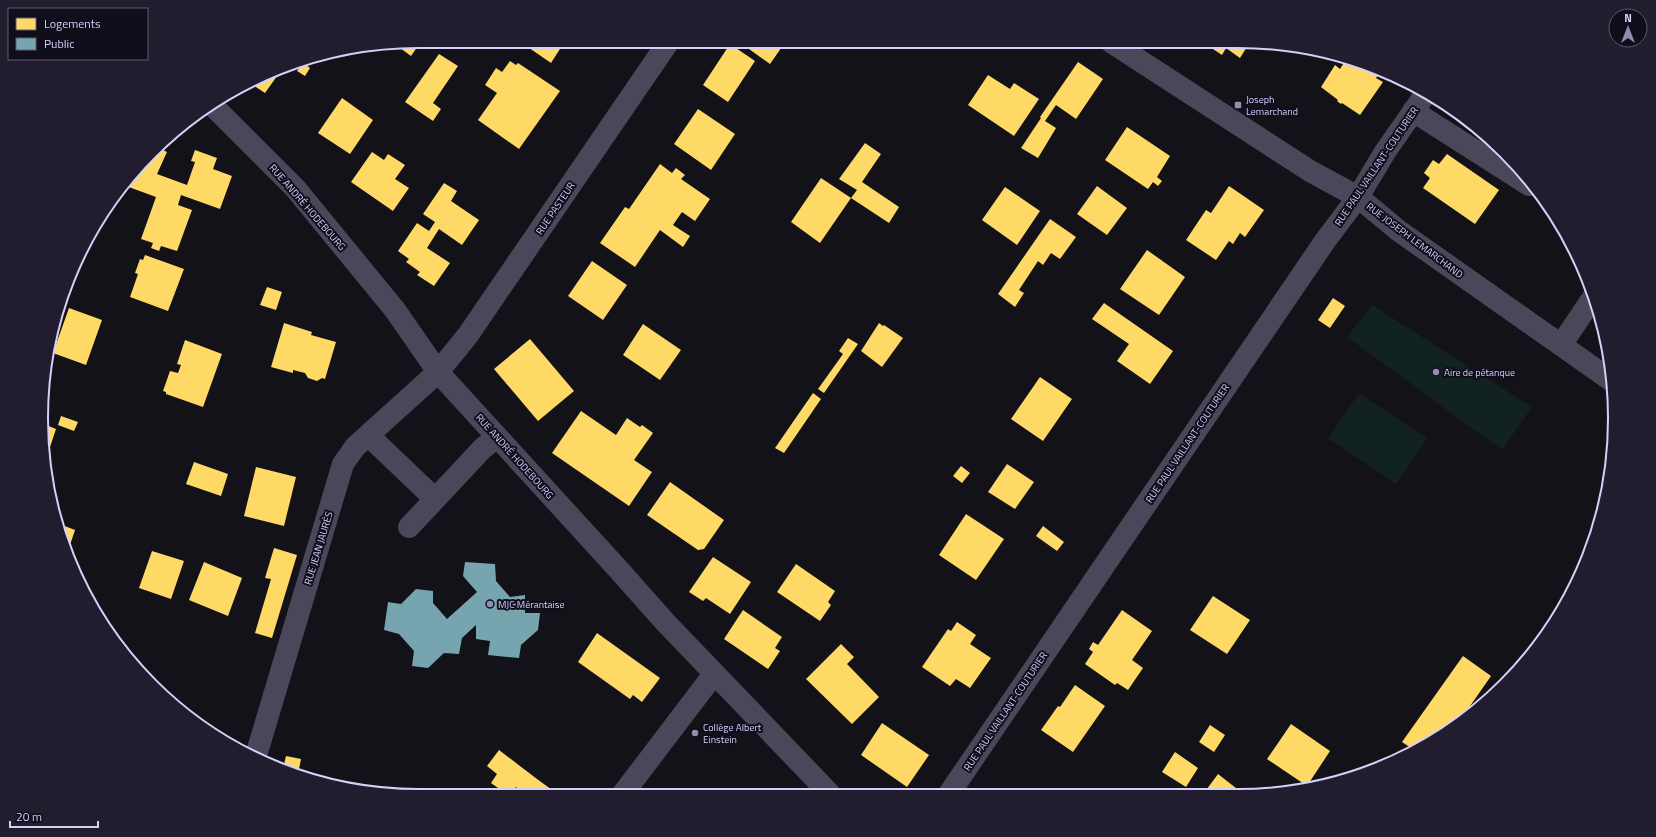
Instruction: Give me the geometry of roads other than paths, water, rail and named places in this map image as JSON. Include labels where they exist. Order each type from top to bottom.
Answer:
[{"type":"street","name":"RUE PASTEUR","points":[[438,372],[468,335],[664,48]]},
{"type":"street","name":"RUE JOSEPH LEMARCHAND","points":[[1120,48],[1310,171],[1358,197],[1399,231],[1606,376]]},
{"type":"street","name":"RUE PAUL VAILLANT-COUTURIER","points":[[952,789],[1325,241],[1358,197],[1385,152],[1423,98]]},
{"type":"street","name":"RUE ANDRÉ HODEBOURG","points":[[216,108],[295,188],[395,310],[438,372],[666,623],[825,789]]},
{"type":"street","points":[[1413,111],[1519,178]]},
{"type":"street","points":[[1561,345],[1589,303]]},
{"type":"street","name":"RUE JEAN JAURÈS","points":[[257,752],[343,464],[355,447],[438,372]]},
{"type":"street","points":[[368,436],[435,499]]},
{"type":"street","points":[[409,527],[483,448],[497,437]]},
{"type":"street","points":[[627,789],[714,674]]},
{"type":"place","name":"Joseph Lemarchand","points":[[1238,105]]},
{"type":"place","name":"Aire de pétanque","points":[[1436,372]]},
{"type":"place","name":"MJC Mérantaise","points":[[490,604]]},
{"type":"place","name":"Collège Albert Einstein","points":[[695,733]]}]
